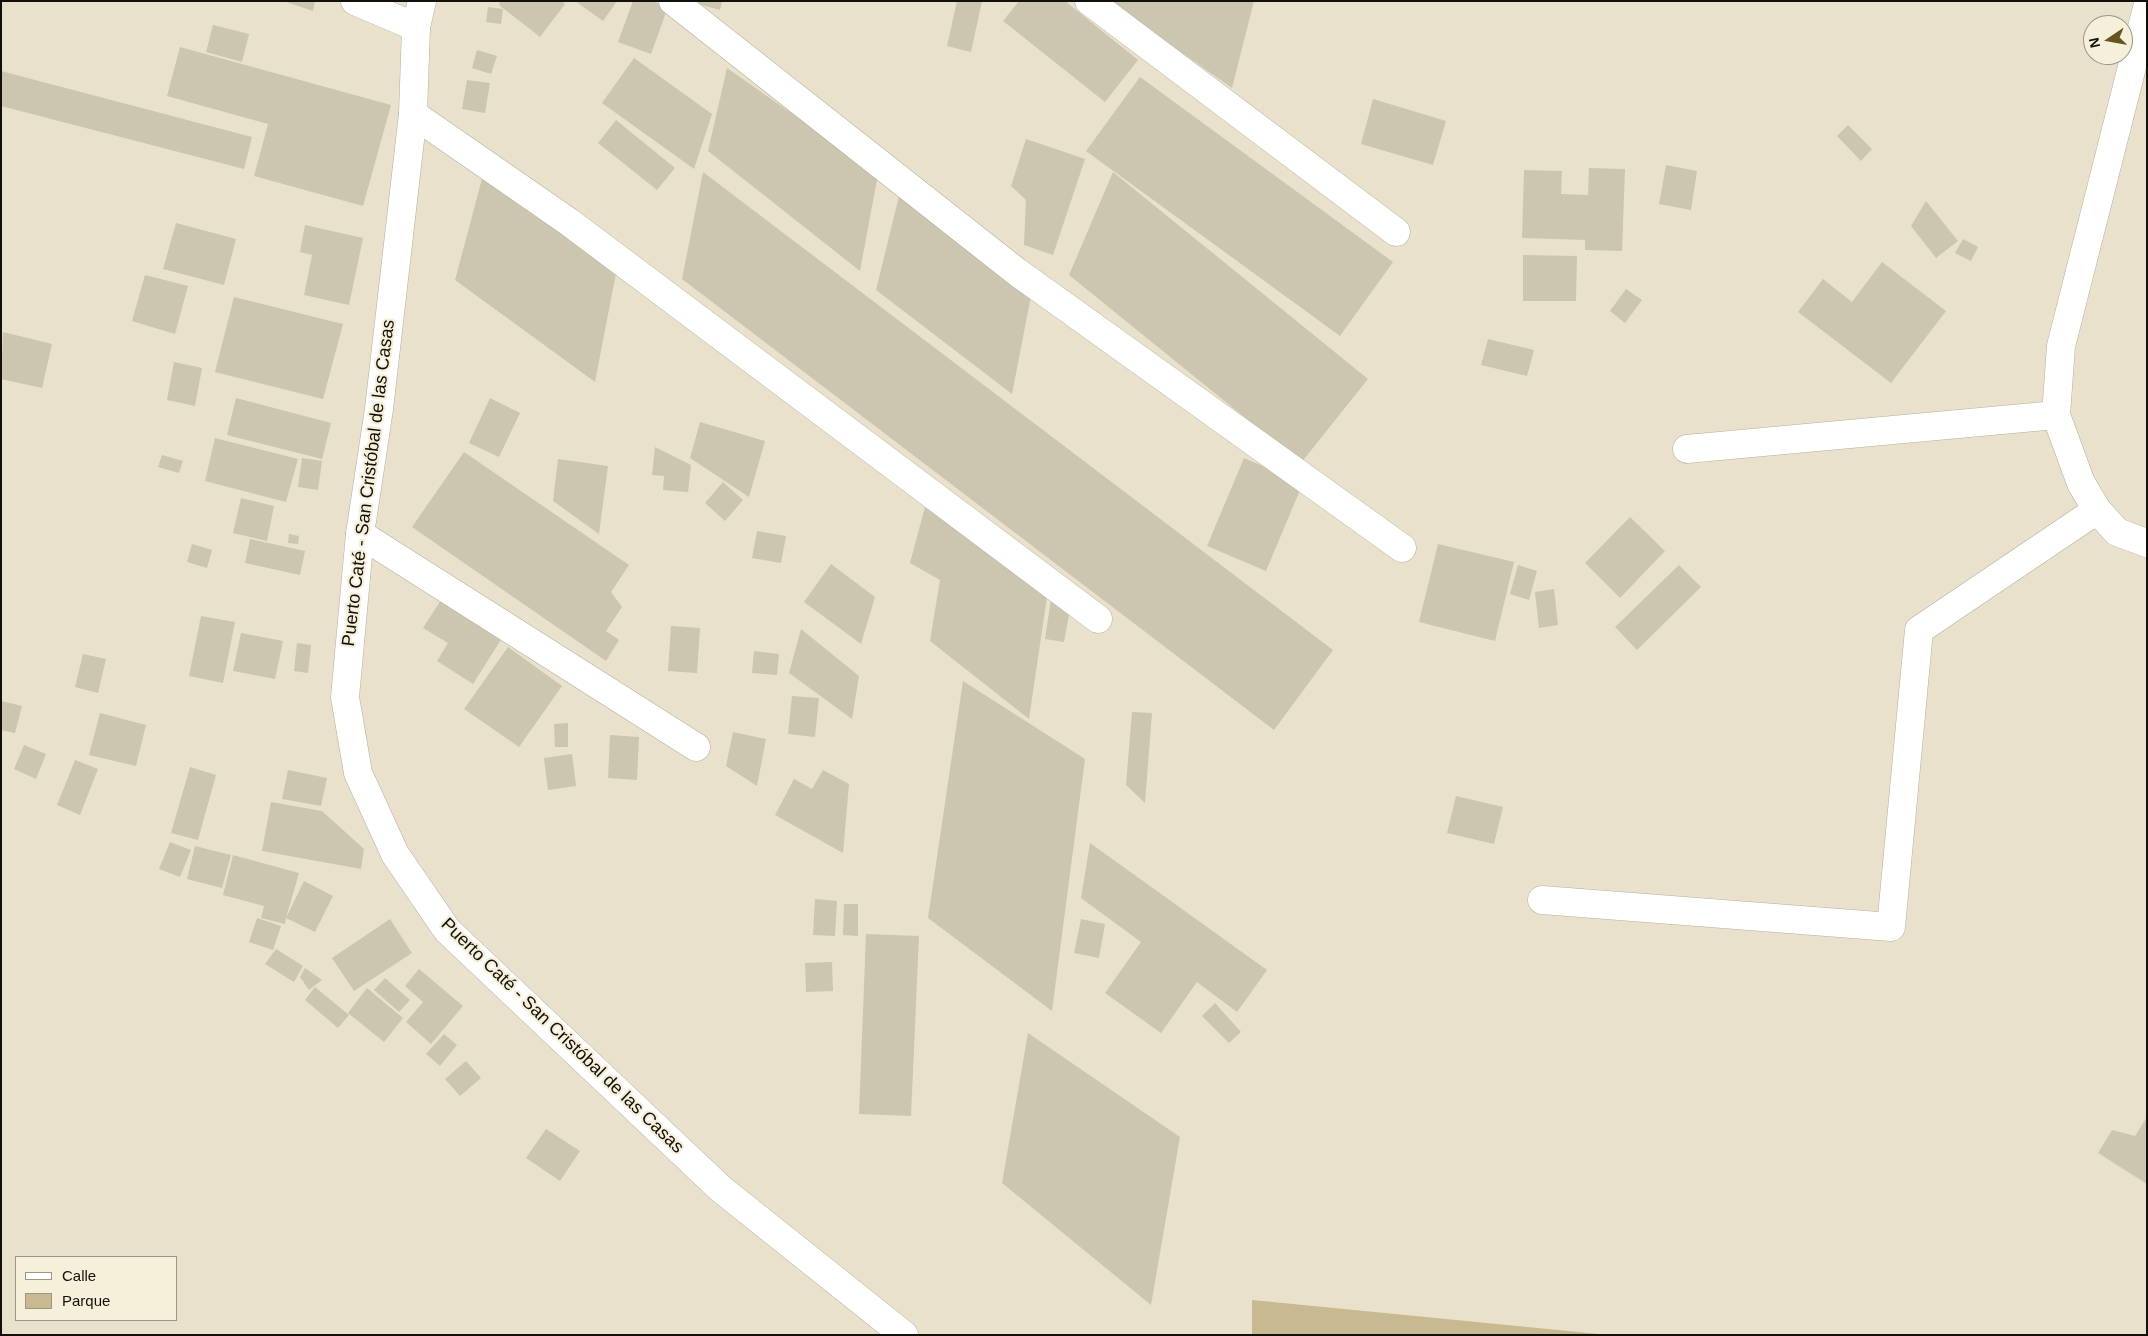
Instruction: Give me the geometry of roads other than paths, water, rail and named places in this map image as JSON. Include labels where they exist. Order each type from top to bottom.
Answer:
[{"type":"street","points":[[355,1],[419,14]]},
{"type":"street","points":[[673,1],[1017,272],[1402,548]]},
{"type":"street","points":[[1089,1],[1396,232]]},
{"type":"street","points":[[2147,8],[2061,346],[2056,415],[2081,483],[2097,510],[2117,532],[2147,543]]},
{"type":"street","name":"Puerto Caté - San Cristóbal de las Casas","points":[[419,14],[413,114],[379,410],[360,534],[345,696],[358,773],[395,854],[447,930],[721,1189],[904,1335]]},
{"type":"street","points":[[413,114],[569,222],[1098,619]]},
{"type":"street","points":[[1687,449],[2056,415]]},
{"type":"street","points":[[1542,900],[1891,927],[1919,630],[2097,510]]},
{"type":"street","points":[[360,534],[696,747]]}]
